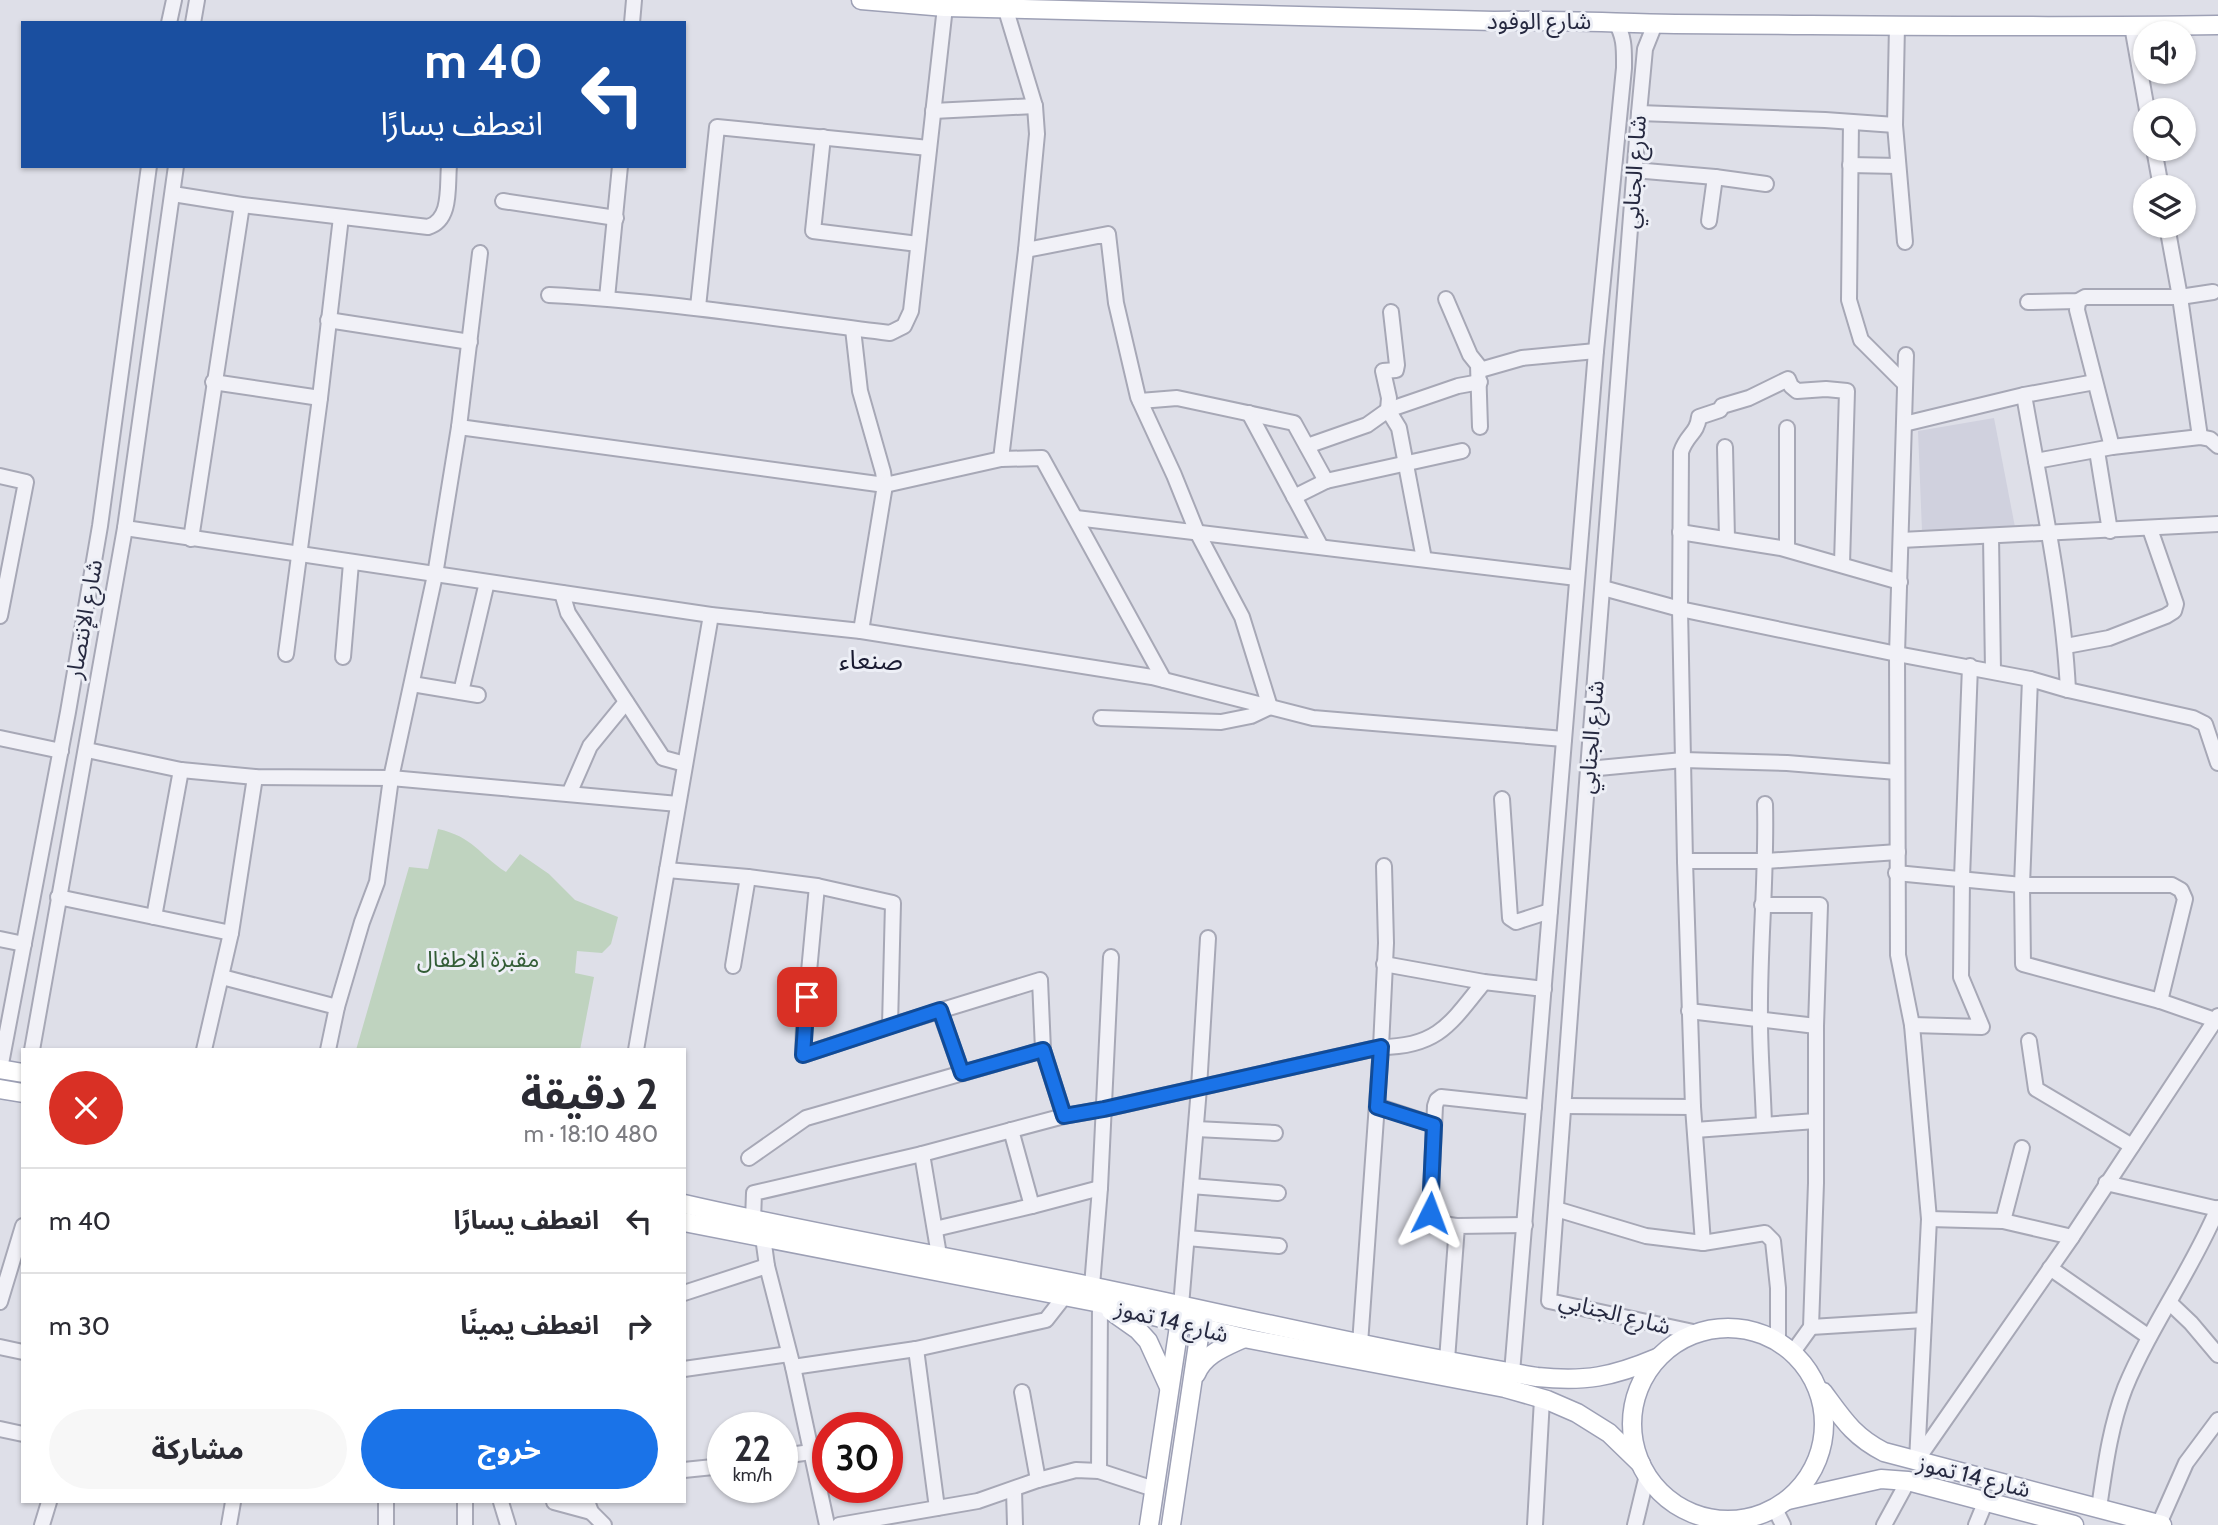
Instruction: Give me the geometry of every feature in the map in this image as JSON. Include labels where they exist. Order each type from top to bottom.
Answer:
[{"type":"main road","name":"شارع الوفود","points":[[860,0],[945,7],[1655,24],[2218,25]]},
{"type":"main road","points":[[0,1069],[21,1073]]},
{"type":"main road","points":[[0,1088],[21,1093]]},
{"type":"main road","name":"شارع 14 تموز","points":[[686,1204],[1091,1286],[1180,1315]]},
{"type":"main road","name":"شارع 14 تموز","points":[[686,1222],[1063,1297],[1360,1343],[1513,1373],[1566,1380],[1591,1379],[1623,1372],[1657,1358]]},
{"type":"main road","points":[[1100,1303],[1149,1341],[1170,1389]]},
{"type":"main road","points":[[1149,1525],[1180,1315]]},
{"type":"main road","points":[[1171,1525],[1202,1320]]},
{"type":"main road","name":"شارع 14 تموز","points":[[1202,1320],[1244,1338],[1492,1385],[1542,1399],[1577,1413],[1609,1433],[1644,1470]]},
{"type":"main road","points":[[1714,1328],[1747,1329],[1778,1340],[1793,1352],[1815,1381],[1824,1409],[1824,1438],[1816,1466],[1804,1485],[1781,1504],[1752,1517],[1728,1520],[1704,1517],[1682,1508],[1662,1494],[1644,1470],[1634,1443],[1632,1420],[1635,1398],[1644,1376],[1657,1358],[1683,1338],[1714,1328]]},
{"type":"main road","points":[[1192,1384],[1200,1363],[1244,1338]]},
{"type":"main road","name":"شارع 14 تموز","points":[[1815,1381],[1850,1428],[1866,1443],[1884,1452],[2161,1525]]},
{"type":"main road","name":"شارع 14 تموز","points":[[1781,1504],[1881,1479],[1908,1481],[2074,1525]]},
{"type":"street","points":[[169,21],[174,0]]},
{"type":"street","points":[[193,21],[197,0]]},
{"type":"street","points":[[632,21],[634,0]]},
{"type":"street","points":[[549,295],[698,307],[890,333],[905,326],[911,311],[945,7]]},
{"type":"street","points":[[1001,459],[1037,134],[1035,106],[1006,7]]},
{"type":"street","name":"شارع الجنابي","points":[[1513,1373],[1596,351],[1623,68],[1624,44],[1615,21]]},
{"type":"street","name":"شارع الجنابي","points":[[1655,24],[1647,40],[1642,69],[1549,1301],[1698,1333]]},
{"type":"street","points":[[1897,25],[1895,125],[1905,242]]},
{"type":"street","points":[[2132,26],[2145,98]]},
{"type":"street","points":[[1623,68],[1642,69]]},
{"type":"street","points":[[933,111],[1035,106]]},
{"type":"street","points":[[1639,113],[1895,125]]},
{"type":"street","points":[[1851,122],[1849,300],[1861,340],[1905,384]]},
{"type":"street","points":[[698,307],[717,127],[929,148]]},
{"type":"street","points":[[823,137],[813,231],[918,244]]},
{"type":"street","points":[[1850,165],[1898,166]]},
{"type":"street","name":"شارع الإنتصار","points":[[0,1069],[61,751],[100,526],[149,168]]},
{"type":"street","name":"شارع الإنتصار","points":[[33,1048],[125,528],[176,168]]},
{"type":"street","points":[[173,194],[242,205],[423,226],[433,225],[444,214],[449,168]]},
{"type":"street","points":[[607,298],[620,168]]},
{"type":"street","points":[[1634,170],[1766,184]]},
{"type":"street","points":[[1709,221],[1715,177]]},
{"type":"street","points":[[503,201],[616,218]]},
{"type":"street","points":[[191,539],[242,205]]},
{"type":"street","points":[[286,654],[341,217]]},
{"type":"street","points":[[1026,250],[1108,234],[1115,303],[1140,401],[1197,532],[1242,617],[1270,707]]},
{"type":"street","points":[[2170,238],[2200,437]]},
{"type":"street","points":[[328,1048],[337,1007],[377,882],[391,778],[435,575],[459,427],[480,253]]},
{"type":"street","points":[[2028,302],[2078,301],[2085,297],[2180,296],[2213,292]]},
{"type":"street","points":[[1447,299],[1470,355],[1478,365],[1480,427]]},
{"type":"street","points":[[2078,301],[2077,310],[2112,447]]},
{"type":"street","points":[[1391,312],[1397,365],[1396,370],[1383,371],[1389,398],[1388,410],[1399,428],[1424,559]]},
{"type":"street","points":[[328,320],[470,342]]},
{"type":"street","points":[[853,328],[860,391],[885,485],[861,631]]},
{"type":"street","points":[[1307,446],[1367,425],[1388,410],[1458,386],[1522,358],[1596,351]]},
{"type":"street","points":[[1906,355],[1897,654],[1896,873],[1898,955],[1912,1025],[1929,1219],[1917,1461]]},
{"type":"street","points":[[1703,1243],[1689,1011],[1679,532],[1681,452],[1685,438],[1696,430],[1699,417],[1720,410],[1722,406],[1749,398],[1788,379],[1797,391],[1847,391],[1842,564]]},
{"type":"street","points":[[213,382],[320,398]]},
{"type":"street","points":[[1904,424],[2024,395],[2095,382]]},
{"type":"street","points":[[2024,395],[2066,646],[2068,690]]},
{"type":"street","points":[[1140,401],[1177,398],[1294,423],[1326,481]]},
{"type":"street","points":[[1249,413],[1321,547]]},
{"type":"street","points":[[459,427],[885,485],[1001,459],[1042,458],[1164,680]]},
{"type":"street","points":[[1787,428],[1787,550]]},
{"type":"street","points":[[2035,461],[2112,447],[2200,437],[2210,439],[2218,446]]},
{"type":"street","points":[[1726,447],[1727,539]]},
{"type":"street","points":[[1294,498],[1326,481],[1462,451]]},
{"type":"street","points":[[2097,451],[2110,531]]},
{"type":"street","points":[[0,476],[26,482],[0,616]]},
{"type":"street","points":[[1076,518],[1577,578]]},
{"type":"street","points":[[1901,540],[2218,524]]},
{"type":"street","points":[[125,528],[711,615],[861,631],[1164,680],[1313,718],[1564,740]]},
{"type":"street","points":[[2066,646],[2109,638],[2174,611],[2176,604],[2150,528]]},
{"type":"street","points":[[1679,532],[1787,550],[1900,582]]},
{"type":"street","points":[[1991,537],[1993,671]]},
{"type":"street","points":[[343,657],[351,563]]},
{"type":"street","points":[[461,692],[487,582]]},
{"type":"street","points":[[1603,588],[1680,609],[1897,654],[1970,666],[2193,718],[2205,724],[2218,761]]},
{"type":"street","points":[[562,593],[568,613],[663,758],[685,764]]},
{"type":"street","points":[[636,1048],[711,615]]},
{"type":"street","points":[[1912,1025],[1982,1027],[1961,977],[1970,666]]},
{"type":"street","points":[[1917,1461],[2071,1237],[2216,1018],[2023,964],[2022,885],[2030,679]]},
{"type":"street","points":[[412,684],[478,695]]},
{"type":"street","points":[[569,794],[590,746],[626,702]]},
{"type":"street","points":[[1101,718],[1221,722],[1251,716],[1270,707]]},
{"type":"street","points":[[0,744],[0,738],[61,751]]},
{"type":"street","points":[[87,750],[181,770],[255,777],[391,778],[678,804]]},
{"type":"street","points":[[1588,769],[1683,760],[1787,763],[1897,772]]},
{"type":"street","points":[[153,917],[181,770]]},
{"type":"street","points":[[204,1048],[231,933],[255,777]]},
{"type":"street","points":[[1502,799],[1510,918],[1516,922],[1550,911]]},
{"type":"street","points":[[1764,1124],[1760,1020],[1762,905],[1766,860],[1765,804]]},
{"type":"street","points":[[1685,861],[1766,860],[1898,852]]},
{"type":"street","points":[[1360,1343],[1381,1047],[1386,943],[1384,866]]},
{"type":"street","points":[[667,870],[817,886],[893,903],[890,1026]]},
{"type":"street","points":[[1896,873],[2022,885],[2172,885],[2181,890],[2185,899],[2160,1001]]},
{"type":"street","points":[[733,966],[748,877]]},
{"type":"street","points":[[817,886],[803,1055],[1040,980],[1043,1050],[1064,1116]]},
{"type":"street","points":[[58,897],[231,933]]},
{"type":"street","points":[[1762,905],[1820,905],[1811,1327],[1793,1352]]},
{"type":"street","points":[[1180,1315],[1196,1129],[1208,938]]},
{"type":"street","points":[[0,939],[24,944]]},
{"type":"street","points":[[1091,1286],[1100,1188],[1111,957]]},
{"type":"street","points":[[1384,964],[1484,982],[1544,989]]},
{"type":"street","points":[[222,977],[337,1007]]},
{"type":"street","points":[[753,1220],[754,1193],[922,1154],[1064,1116],[1381,1047],[1405,1047],[1446,1027],[1484,982]]},
{"type":"street","points":[[15,996],[40,1000]]},
{"type":"street","points":[[940,1010],[962,1073]]},
{"type":"street","points":[[1689,1011],[1816,1026]]},
{"type":"street","points":[[2029,1041],[2036,1089],[2132,1146]]},
{"type":"street","points":[[749,1158],[806,1118],[1043,1050]]},
{"type":"street","points":[[1525,1225],[1457,1226],[1433,1220],[1430,1213],[1435,1106],[1441,1097],[1534,1107]]},
{"type":"street","points":[[1564,1106],[1693,1107]]},
{"type":"street","points":[[1377,1107],[1434,1125]]},
{"type":"street","points":[[1695,1129],[1816,1121]]},
{"type":"street","points":[[1196,1129],[1275,1133]]},
{"type":"street","points":[[1011,1130],[1032,1206]]},
{"type":"street","points":[[2003,1221],[2022,1149]]},
{"type":"street","points":[[922,1154],[939,1255]]},
{"type":"street","points":[[2099,1508],[2108,1442],[2125,1389],[2149,1337],[2217,1213],[2106,1183]]},
{"type":"street","points":[[1191,1186],[1279,1193]]},
{"type":"street","points":[[935,1229],[1100,1188]]},
{"type":"street","points":[[1556,1209],[1646,1236],[1703,1243],[1765,1233],[1773,1241],[1778,1288],[1778,1340]]},
{"type":"street","points":[[1929,1219],[2003,1221],[2071,1237]]},
{"type":"street","points":[[1447,1360],[1457,1226]]},
{"type":"street","points":[[0,1302],[21,1233]]},
{"type":"street","points":[[763,1237],[766,1266],[791,1360],[827,1525]]},
{"type":"street","points":[[1187,1238],[1279,1246]]},
{"type":"street","points":[[0,1248],[16,1251]]},
{"type":"street","points":[[686,1292],[766,1266]]},
{"type":"street","points":[[2050,1268],[2149,1337]]},
{"type":"street","points":[[686,1369],[916,1349],[1046,1320],[1063,1297]]},
{"type":"street","points":[[1099,1471],[1100,1303]]},
{"type":"street","points":[[2170,1303],[2218,1355]]},
{"type":"street","points":[[1811,1327],[1924,1320]]},
{"type":"street","points":[[0,1347],[21,1352]]},
{"type":"street","points":[[916,1349],[937,1508]]},
{"type":"street","points":[[1022,1392],[1038,1480]]},
{"type":"street","points":[[1535,1525],[1542,1399]]},
{"type":"street","points":[[2161,1525],[2186,1463],[2218,1420]]},
{"type":"street","points":[[0,1429],[21,1434]]},
{"type":"street","points":[[798,1454],[811,1452]]},
{"type":"street","points":[[686,1470],[707,1468]]},
{"type":"street","points":[[839,1525],[978,1501],[1076,1470],[1099,1471],[1154,1489]]},
{"type":"street","points":[[1635,1525],[1644,1470]]},
{"type":"street","points":[[1884,1525],[1908,1481]]},
{"type":"street","points":[[1014,1490],[1015,1525]]},
{"type":"street","points":[[42,1525],[49,1503]]},
{"type":"street","points":[[229,1525],[233,1503]]},
{"type":"street","points":[[386,1503],[386,1525]]},
{"type":"street","points":[[465,1503],[465,1525]]},
{"type":"street","points":[[501,1503],[508,1525]]},
{"type":"street","points":[[561,1503],[589,1507],[604,1525]]},
{"type":"street","points":[[1976,1525],[1985,1503]]},
{"type":"street","points":[[1781,1504],[1783,1525]]},
{"type":"shaded area","points":[[1994,418],[2015,527],[1922,531],[1918,431]]},
{"type":"green space","name":"مقبرة الاطفال","points":[[438,829],[450,832],[468,841],[506,872],[520,854],[549,874],[575,900],[618,917],[611,944],[602,953],[577,951],[575,973],[594,977],[580,1048],[357,1048],[409,867],[428,869]]},
{"type":"district","name":"صنعاء","points":[[871,660]]},
{"type":"route","points":[[807,997],[803,1055],[940,1010],[962,1073],[1043,1050],[1064,1116],[1381,1047],[1377,1107],[1434,1125],[1430,1213]]}]
